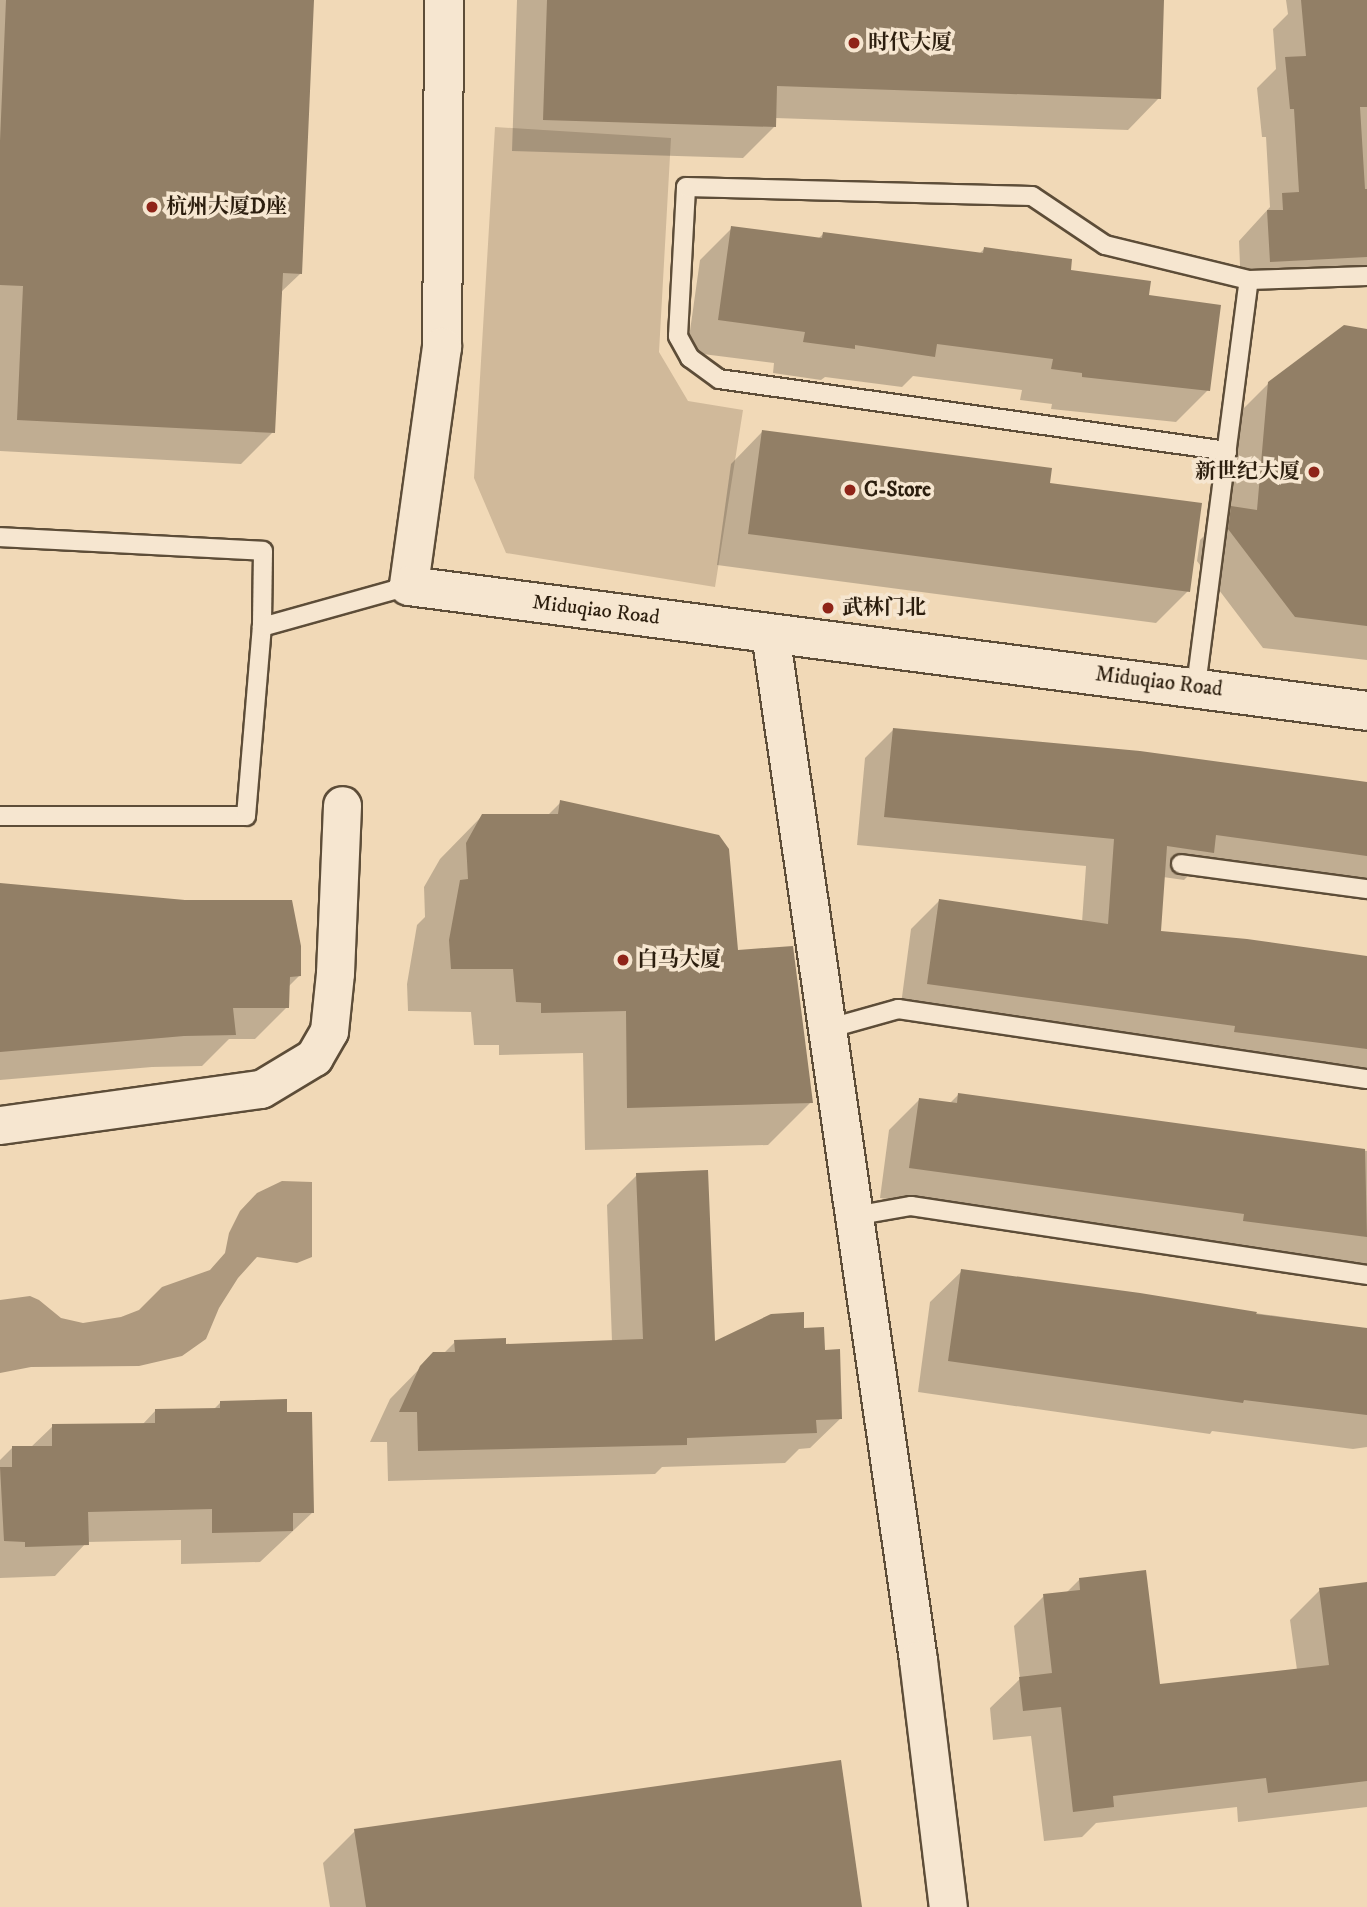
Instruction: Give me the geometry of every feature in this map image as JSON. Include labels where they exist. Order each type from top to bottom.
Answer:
[{"type":"street","points":[[408,586],[442,347],[444,0]]},
{"type":"street","name":"Miduqiao Road","points":[[408,586],[1196,686],[1367,711]]},
{"type":"street","points":[[770,633],[918,1660],[948,1907]]},
{"type":"street","points":[[0,1125],[261,1089],[314,1057],[329,1031],[332,1008],[342,805]]},
{"type":"lane","points":[[1227,452],[719,379],[690,358],[678,335],[686,187],[1032,197],[1105,245],[1249,280],[1367,276]]},
{"type":"lane","points":[[1196,686],[1249,280]]},
{"type":"lane","points":[[0,537],[263,551],[262,627],[246,816],[0,816]]},
{"type":"lane","points":[[262,627],[408,586]]},
{"type":"lane","points":[[1181,864],[1367,889]]},
{"type":"lane","points":[[827,1029],[898,1009],[1367,1079]]},
{"type":"lane","points":[[854,1216],[911,1206],[1367,1275]]},
{"type":"shaded area","points":[[495,127],[671,138],[659,352],[688,401],[743,410],[715,587],[506,553],[474,478]]},
{"type":"shaded area","points":[[282,1181],[312,1182],[312,1257],[297,1263],[257,1257],[238,1278],[219,1308],[206,1339],[182,1356],[139,1366],[31,1367],[0,1373],[0,1300],[30,1296],[61,1318],[83,1323],[121,1317],[139,1310],[162,1287],[210,1270],[225,1253],[229,1233],[240,1211],[257,1193]]},
{"type":"building","name":"杭州大厦D座","points":[[6,0],[314,0],[302,274],[283,273],[275,433],[17,420],[23,286],[0,285],[0,141]]},
{"type":"building","name":"时代大厦","points":[[547,0],[1164,0],[1161,99],[777,86],[776,127],[543,120]]},
{"type":"building","points":[[1301,0],[1367,0],[1367,107],[1360,107],[1367,189],[1367,257],[1270,262],[1267,210],[1283,210],[1282,193],[1299,192],[1294,109],[1290,109],[1285,57],[1306,56]]},
{"type":"building","points":[[731,226],[822,238],[823,232],[983,253],[984,247],[1072,259],[1071,270],[1151,281],[1149,295],[1221,305],[1210,391],[1082,377],[1082,373],[1051,369],[1053,359],[937,344],[935,357],[855,345],[855,349],[803,342],[805,332],[718,320]]},
{"type":"building","name":"新世纪大厦","points":[[1344,325],[1367,329],[1367,626],[1295,617],[1228,529],[1231,506],[1257,510],[1268,382]]},
{"type":"building","points":[[762,430],[1052,468],[1050,483],[1202,503],[1190,592],[748,534]]},
{"type":"building","points":[[893,728],[1140,751],[1367,782],[1367,856],[1216,835],[1214,853],[1167,846],[1161,931],[1247,939],[1367,956],[1367,1049],[1234,1032],[1235,1026],[927,984],[939,899],[1108,924],[1114,839],[884,817]]},
{"type":"building","name":"白马大厦","points":[[560,800],[719,835],[729,849],[738,950],[793,946],[813,1103],[627,1108],[626,1011],[541,1013],[541,1003],[516,1002],[513,969],[451,969],[449,940],[460,880],[468,879],[466,843],[482,814],[558,814]]},
{"type":"building","points":[[0,883],[185,900],[292,900],[301,946],[301,976],[290,977],[289,1008],[233,1008],[236,1035],[184,1036],[0,1052]]},
{"type":"building","points":[[958,1093],[1365,1149],[1367,1237],[1243,1221],[1244,1214],[909,1168],[919,1098],[957,1103]]},
{"type":"building","points":[[708,1170],[715,1341],[771,1314],[804,1312],[804,1328],[824,1327],[825,1350],[840,1349],[842,1419],[816,1420],[817,1433],[687,1438],[687,1445],[418,1451],[417,1412],[399,1412],[420,1366],[433,1352],[455,1352],[454,1340],[506,1338],[506,1344],[643,1339],[636,1173]]},
{"type":"building","points":[[961,1269],[1140,1293],[1257,1312],[1256,1314],[1367,1328],[1367,1415],[1244,1400],[1243,1403],[948,1361]]},
{"type":"building","points":[[287,1399],[287,1412],[312,1412],[314,1513],[293,1513],[293,1531],[212,1533],[212,1509],[88,1512],[89,1545],[25,1547],[25,1542],[4,1541],[0,1467],[12,1467],[12,1446],[52,1446],[52,1424],[155,1423],[155,1409],[220,1408],[220,1401]]},
{"type":"building","points":[[1146,1570],[1160,1684],[1329,1665],[1319,1588],[1367,1582],[1367,1781],[1268,1793],[1266,1778],[1113,1796],[1114,1807],[1073,1812],[1061,1707],[1023,1711],[1019,1677],[1052,1673],[1043,1594],[1080,1590],[1079,1578]]},
{"type":"building","points":[[841,1760],[862,1907],[366,1907],[354,1829]]},
{"type":"place","name":"时代大厦","points":[[854,43]]},
{"type":"place","name":"杭州大厦D座","points":[[152,207]]},
{"type":"place","name":"新世纪大厦","points":[[1314,472]]},
{"type":"place","name":"C-Store","points":[[850,490]]},
{"type":"place","name":"武林门北","points":[[828,608]]},
{"type":"place","name":"白马大厦","points":[[623,960]]}]
